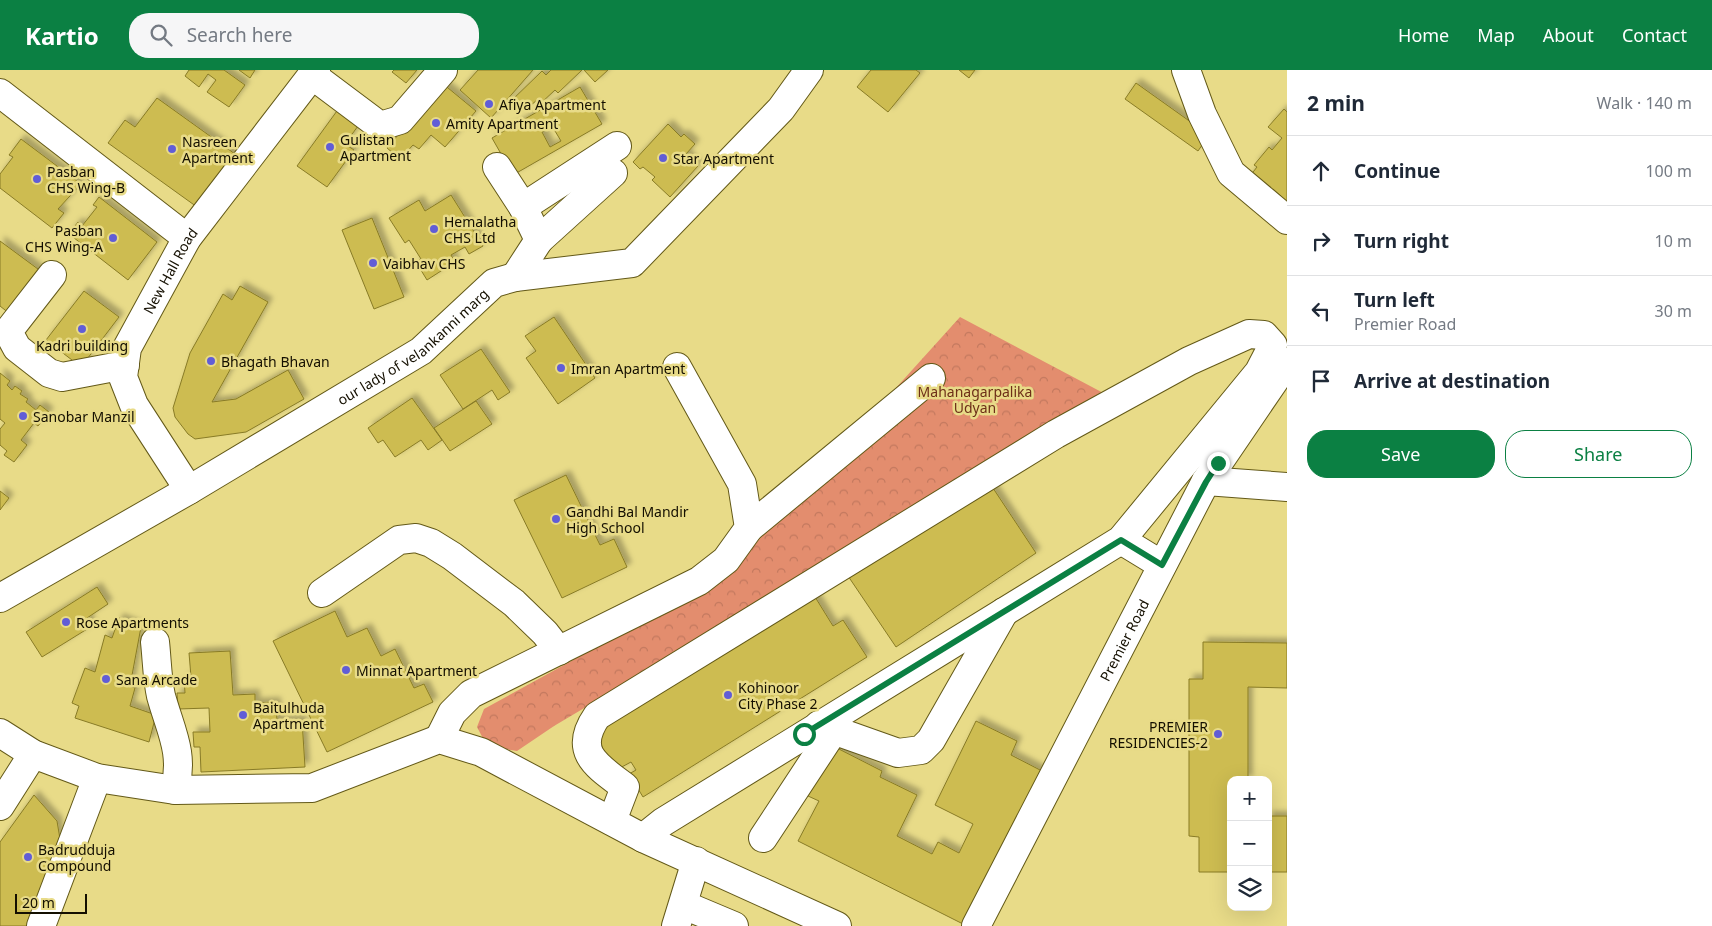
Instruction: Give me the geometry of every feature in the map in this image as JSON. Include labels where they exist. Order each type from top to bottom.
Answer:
[{"type":"street","points":[[314,73],[380,126],[400,120],[443,70]]},
{"type":"street","name":"our lady of velankanni marg","points":[[0,598],[189,490],[421,351],[494,283],[515,277],[632,263],[781,109],[809,70]]},
{"type":"street","points":[[1186,70],[1202,114],[1231,172],[1287,220]]},
{"type":"street","name":"New Hall Road","points":[[189,490],[134,405],[123,377],[127,348],[187,238],[314,73]]},
{"type":"street","points":[[0,93],[187,238]]},
{"type":"street","points":[[523,207],[617,146]]},
{"type":"street","points":[[497,167],[523,207],[539,240]]},
{"type":"street","points":[[515,277],[539,240],[613,173]]},
{"type":"street","points":[[52,275],[10,329],[11,337],[17,348],[49,373],[62,377],[125,365]]},
{"type":"street","points":[[612,821],[625,787],[590,756],[585,743],[587,730],[597,716],[1056,434],[1188,361],[1249,334],[1264,335],[1273,344],[1259,372],[1121,540],[1005,611],[826,727],[663,822],[643,838]]},
{"type":"street","name":"Premier Road","points":[[976,926],[1206,482],[1287,362]]},
{"type":"street","points":[[677,367],[742,484],[749,528]]},
{"type":"street","points":[[439,739],[452,713],[471,694],[699,581],[726,560],[749,528],[931,378]]},
{"type":"street","points":[[1206,482],[1287,487]]},
{"type":"street","points":[[322,593],[399,540],[416,538],[431,543],[452,556],[514,603],[545,633],[559,651]]},
{"type":"street","points":[[1121,540],[1162,565]]},
{"type":"street","points":[[826,727],[898,753],[921,750],[932,740],[1005,611]]},
{"type":"street","points":[[155,642],[161,696],[176,741],[180,761],[175,790]]},
{"type":"street","points":[[763,838],[826,727]]},
{"type":"street","points":[[0,733],[34,754],[98,778],[175,790],[312,788],[439,739],[481,752],[643,838],[696,862],[804,920],[837,926]]},
{"type":"street","points":[[0,806],[34,754]]},
{"type":"street","points":[[40,926],[98,778]]},
{"type":"street","points":[[696,862],[680,916],[734,926]]},
{"type":"green space","name":"Mahanagarpalika Udyan","points":[[960,317],[1109,396],[554,726],[517,751],[487,746],[477,727],[484,709],[726,576]]},
{"type":"building","points":[[189,70],[224,70],[245,85],[229,107],[207,92],[216,80],[208,74],[199,87],[185,76]]},
{"type":"building","points":[[239,70],[255,70],[250,78]]},
{"type":"building","points":[[394,70],[417,70],[406,83],[392,72]]},
{"type":"building","name":"Afiya Apartment","points":[[478,70],[533,70],[491,118],[460,90]]},
{"type":"building","points":[[551,70],[582,70],[558,93],[555,90],[540,104],[537,100],[530,106],[527,104],[518,112],[509,103],[542,71],[546,75]]},
{"type":"building","points":[[584,70],[608,70],[595,82]]},
{"type":"building","points":[[871,70],[916,70],[920,73],[888,112],[857,87]]},
{"type":"building","points":[[959,70],[975,70],[969,78]]},
{"type":"building","name":"Amity Apartment","points":[[442,83],[476,111],[445,147],[431,135],[419,149],[413,145],[400,159],[387,148]]},
{"type":"building","points":[[1136,83],[1209,135],[1198,151],[1125,99]]},
{"type":"building","points":[[580,87],[602,124],[513,175],[492,138]],"holes":[[[552,126],[561,141],[550,147],[542,132]]]},
{"type":"building","name":"Nasreen Apartment","points":[[157,98],[235,154],[197,207],[108,143],[125,120],[135,127]]},
{"type":"building","name":"Gulistan Apartment","points":[[342,104],[363,119],[345,144],[354,150],[327,187],[297,166]]},
{"type":"building","points":[[1284,109],[1287,112],[1287,215],[1274,204],[1281,196],[1273,189],[1269,193],[1246,181],[1257,167],[1254,165],[1269,147],[1272,150],[1282,138],[1268,127]]},
{"type":"building","name":"Star Apartment","points":[[668,124],[681,137],[684,134],[695,144],[686,154],[698,166],[670,197],[652,180],[655,177],[643,167],[640,169],[633,162]]},
{"type":"building","name":"Pasban CHS Wing-B","points":[[21,139],[81,184],[58,209],[64,213],[52,228],[0,188],[0,174],[13,157],[9,155]]},
{"type":"building","name":"Hemalatha CHS Ltd","points":[[451,195],[483,246],[469,254],[465,247],[451,255],[455,262],[427,280],[416,262],[421,259],[409,240],[405,243],[389,218],[419,200],[425,211]]},
{"type":"building","name":"Pasban CHS Wing-A","points":[[99,197],[157,242],[128,280],[69,234],[78,222],[82,226],[97,207],[93,205]]},
{"type":"building","name":"Vaibhav CHS","points":[[372,218],[404,297],[374,309],[342,230]]},
{"type":"building","points":[[0,241],[42,272],[10,314],[0,306]]},
{"type":"building","name":"Bhagath Bhavan","points":[[240,286],[268,302],[212,402],[236,399],[288,370],[304,399],[246,432],[195,439],[188,434],[175,417],[173,408],[190,353],[223,294],[232,300]]},
{"type":"building","name":"Kadri building","points":[[84,291],[119,317],[81,367],[46,340]]},
{"type":"building","name":"Imran Apartment","points":[[554,317],[595,378],[558,404],[526,358],[536,351],[525,336]]},
{"type":"building","points":[[481,349],[510,392],[498,400],[492,390],[463,409],[440,375]]},
{"type":"building","name":"Sanobar Manzil","points":[[0,373],[10,381],[7,385],[12,390],[15,386],[22,391],[20,394],[28,399],[26,402],[36,410],[40,405],[49,412],[38,426],[34,423],[21,440],[27,445],[14,462],[4,455],[7,451],[0,445],[0,429],[5,423],[0,419]]},
{"type":"building","points":[[412,398],[442,440],[428,450],[421,440],[395,457],[383,440],[378,443],[368,428]]},
{"type":"building","points":[[476,401],[492,424],[450,451],[434,428]]},
{"type":"building","name":"Gandhi Bal Mandir High School","points":[[566,475],[600,545],[614,539],[627,567],[562,598],[514,500]]},
{"type":"building","points":[[987,479],[1036,553],[896,647],[846,573]]},
{"type":"building","points":[[0,491],[9,498],[0,510]]},
{"type":"building","name":"Rose Apartments","points":[[97,587],[108,604],[87,618],[92,626],[42,657],[26,632]]},
{"type":"building","name":"Kohinoor City Phase 2","points":[[812,592],[833,626],[843,620],[867,657],[643,797],[629,774],[636,770],[631,762],[618,769],[590,732]]},
{"type":"building","name":"Minnat Apartment","points":[[335,611],[347,637],[367,628],[381,656],[395,649],[414,688],[424,684],[433,702],[327,752],[273,641]]},
{"type":"building","name":"Sana Arcade","points":[[119,618],[141,627],[130,686],[135,688],[130,706],[156,715],[149,742],[75,718],[79,706],[72,703],[85,668],[95,672],[105,635],[112,638]]},
{"type":"building","name":"PREMIER RESIDENCIES-2","points":[[1203,642],[1287,643],[1287,688],[1248,687],[1248,776],[1227,776],[1227,872],[1199,872],[1199,837],[1189,836],[1189,679],[1203,679]]},
{"type":"building","name":"Baitulhuda Apartment","points":[[230,651],[233,695],[255,694],[255,703],[276,702],[277,721],[302,720],[305,767],[201,772],[200,747],[194,747],[193,732],[210,732],[209,708],[178,709],[177,693],[185,693],[184,678],[191,677],[189,653]]},
{"type":"building","points":[[976,721],[1017,741],[1011,755],[1042,771],[965,925],[798,841],[819,801],[808,796],[833,746],[882,771],[880,777],[917,795],[897,836],[932,854],[938,842],[959,853],[973,824],[935,805]]},
{"type":"building","name":"Badrudduja Compound","points":[[34,795],[57,821],[61,845],[33,926],[0,926],[0,842]]},
{"type":"building","points":[[1272,816],[1287,816],[1287,872],[1272,872]]},
{"type":"place","name":"Afiya Apartment","points":[[489,104]]},
{"type":"place","name":"Amity Apartment","points":[[436,123]]},
{"type":"place","name":"Gulistan Apartment","points":[[330,147]]},
{"type":"place","name":"Nasreen Apartment","points":[[172,149]]},
{"type":"place","name":"Star Apartment","points":[[663,158]]},
{"type":"place","name":"Pasban CHS Wing-B","points":[[37,179]]},
{"type":"place","name":"Hemalatha CHS Ltd","points":[[434,229]]},
{"type":"place","name":"Pasban CHS Wing-A","points":[[113,238]]},
{"type":"place","name":"Vaibhav CHS","points":[[373,263]]},
{"type":"place","name":"Kadri building","points":[[82,329]]},
{"type":"place","name":"Bhagath Bhavan","points":[[211,361]]},
{"type":"place","name":"Imran Apartment","points":[[561,368]]},
{"type":"place","name":"Sanobar Manzil","points":[[23,416]]},
{"type":"place","name":"Gandhi Bal Mandir High School","points":[[556,519]]},
{"type":"place","name":"Rose Apartments","points":[[66,622]]},
{"type":"place","name":"Minnat Apartment","points":[[346,670]]},
{"type":"place","name":"Sana Arcade","points":[[106,679]]},
{"type":"place","name":"Kohinoor City Phase 2","points":[[728,695]]},
{"type":"place","name":"Baitulhuda Apartment","points":[[243,715]]},
{"type":"place","name":"PREMIER RESIDENCIES-2","points":[[1218,734]]},
{"type":"place","name":"Badrudduja Compound","points":[[28,857]]},
{"type":"route","points":[[804,734],[1121,540],[1132,544],[1162,565],[1218,463]]}]
